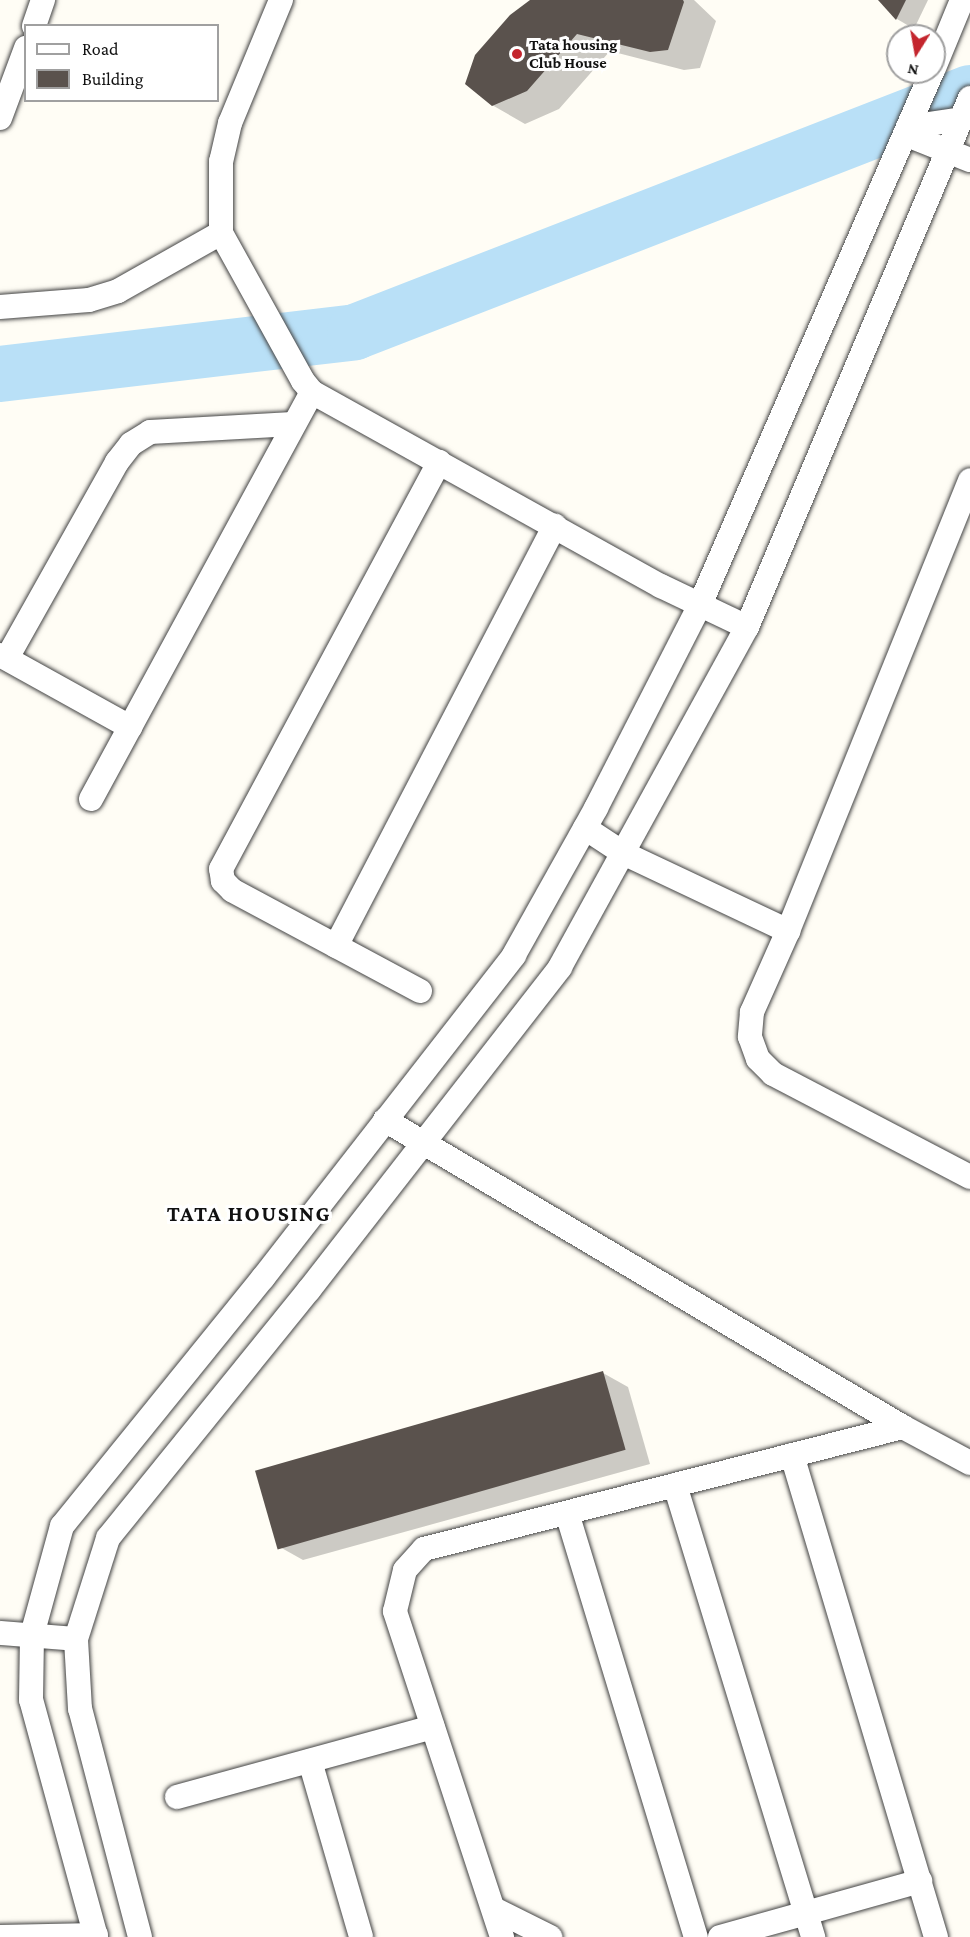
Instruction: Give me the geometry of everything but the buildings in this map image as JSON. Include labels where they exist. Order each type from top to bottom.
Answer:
[{"type":"street","points":[[35,24],[43,0]]},
{"type":"street","points":[[281,0],[230,123],[223,152],[221,233],[305,382],[439,462],[699,607],[747,627]]},
{"type":"street","points":[[946,39],[962,0]]},
{"type":"street","points":[[0,118],[24,53]]},
{"type":"street","points":[[0,1937],[96,1936],[31,1700],[32,1635],[63,1526],[386,1120],[514,955],[585,828],[699,607],[927,84]]},
{"type":"street","points":[[909,127],[967,109]]},
{"type":"street","points":[[140,1937],[80,1709],[76,1639],[108,1538],[423,1143],[560,967],[747,627],[967,109]]},
{"type":"street","points":[[909,127],[970,160]]},
{"type":"street","points":[[0,307],[89,300],[118,291],[221,233]]},
{"type":"street","points":[[91,800],[294,424],[305,382]]},
{"type":"street","points":[[130,727],[3,657],[117,462],[131,444],[150,432],[294,424]]},
{"type":"street","points":[[420,991],[232,890],[223,881],[221,869],[439,462]]},
{"type":"street","points":[[970,482],[788,932],[753,1012],[750,1037],[758,1059],[773,1074],[970,1176]]},
{"type":"street","points":[[336,946],[555,526]]},
{"type":"street","points":[[585,828],[623,853],[788,932]]},
{"type":"street","points":[[386,1120],[903,1427],[970,1463]]},
{"type":"street","points":[[502,1937],[395,1611],[405,1570],[424,1549],[903,1427]]},
{"type":"street","points":[[792,1455],[936,1937]]},
{"type":"street","points":[[675,1485],[813,1937]]},
{"type":"street","points":[[567,1513],[696,1937]]},
{"type":"street","points":[[0,1633],[76,1639]]},
{"type":"street","points":[[177,1797],[433,1727]]},
{"type":"street","points":[[310,1761],[361,1937]]},
{"type":"street","points":[[720,1937],[920,1881]]},
{"type":"street","points":[[494,1909],[550,1937]]},
{"type":"waterway","points":[[0,374],[355,332],[970,93]]},
{"type":"place","name":"Tata housing Club House","points":[[517,54]]},
{"type":"district","name":"TATA HOUSING","points":[[249,1214]]}]
